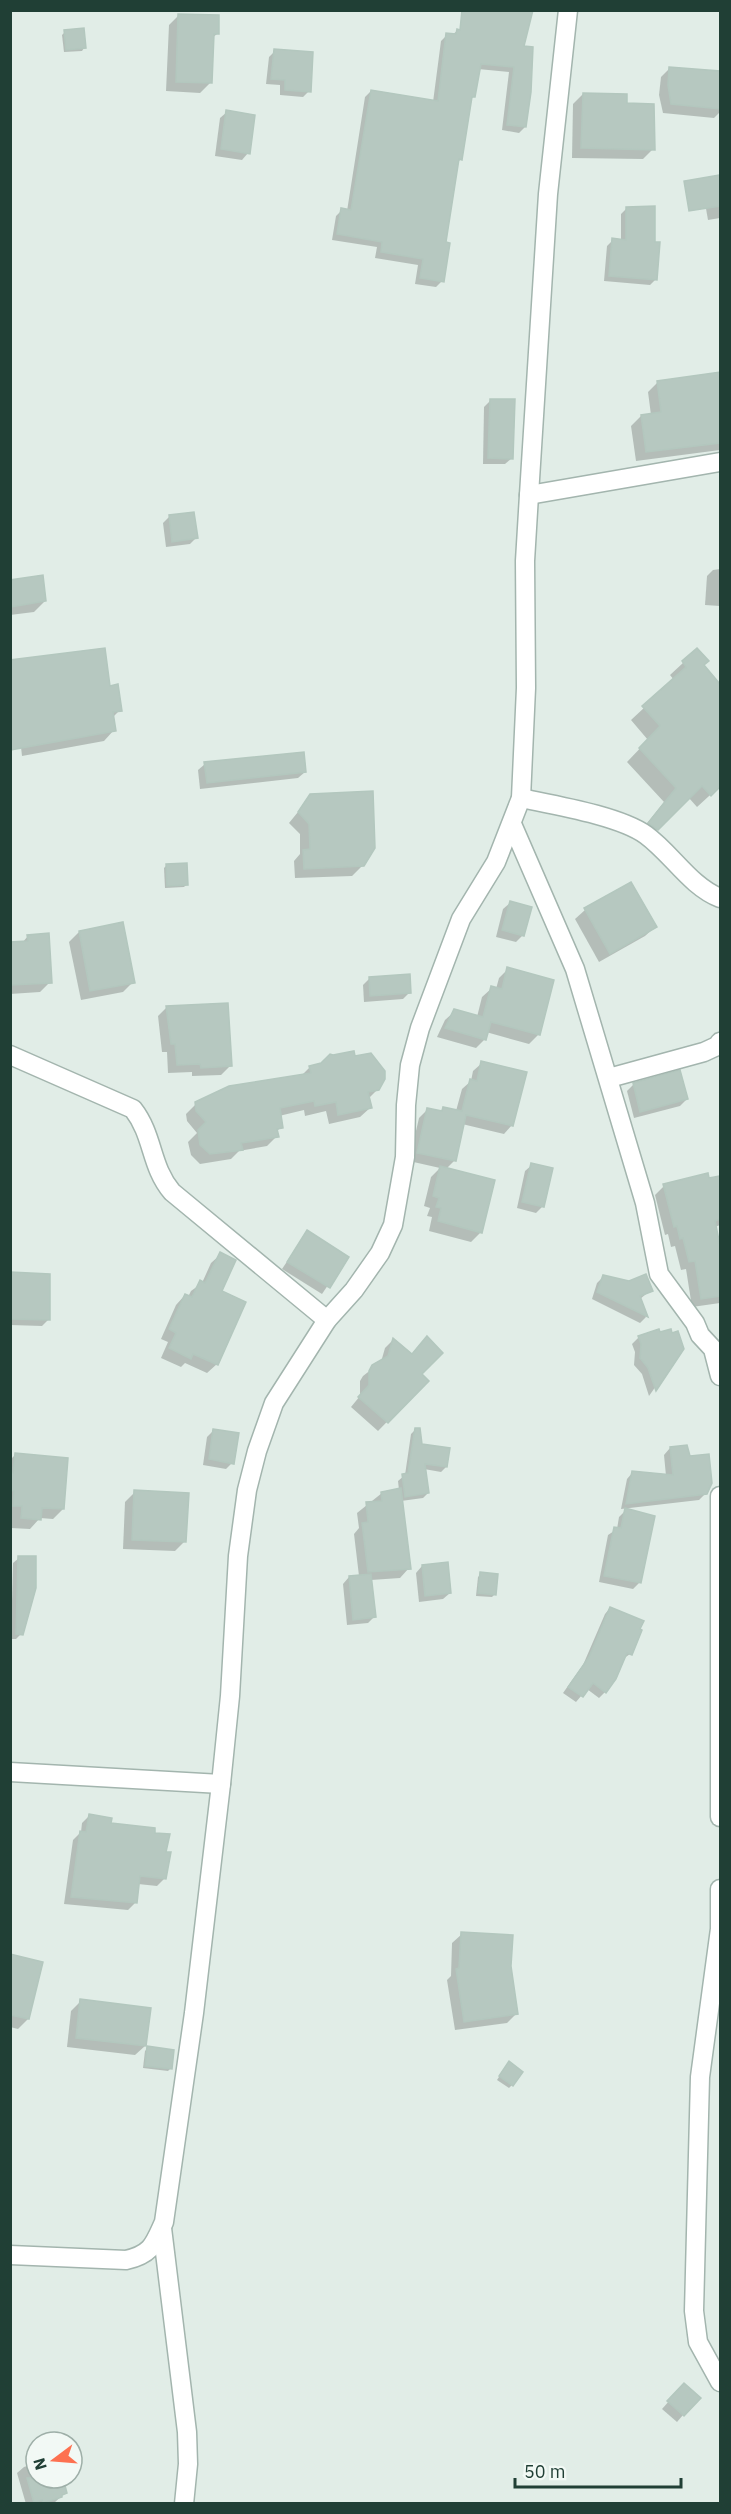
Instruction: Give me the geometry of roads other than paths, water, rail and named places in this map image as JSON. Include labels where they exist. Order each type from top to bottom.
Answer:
[{"type":"street","points":[[10,2255],[126,2260],[140,2257],[153,2246],[162,2228],[194,2013],[221,1784],[230,1696],[238,1556],[248,1490],[257,1451],[274,1403],[327,1320],[354,1290],[380,1253],[393,1225],[405,1156],[410,1065],[420,1028],[461,919],[496,862],[521,798],[526,688],[525,561],[548,194],[568,10]]},
{"type":"street","points":[[529,495],[720,462]]},
{"type":"street","points":[[521,798],[599,816],[643,833],[658,844],[692,880],[710,894],[720,897]]},
{"type":"street","points":[[512,824],[575,969],[645,1203],[659,1274],[695,1323],[700,1335],[713,1349],[720,1376]]},
{"type":"street","points":[[609,1078],[704,1052],[717,1046],[720,1042]]},
{"type":"street","points":[[10,1055],[133,1108],[143,1122],[160,1178],[172,1192],[327,1320]]},
{"type":"street","points":[[720,1496],[720,1817]]},
{"type":"street","points":[[10,1772],[221,1784]]},
{"type":"street","points":[[720,1889],[720,1929],[713,2023],[698,2132],[694,2327],[706,2359],[720,2382]]},
{"type":"street","points":[[162,2228],[187,2432],[188,2464],[184,2504]]}]
